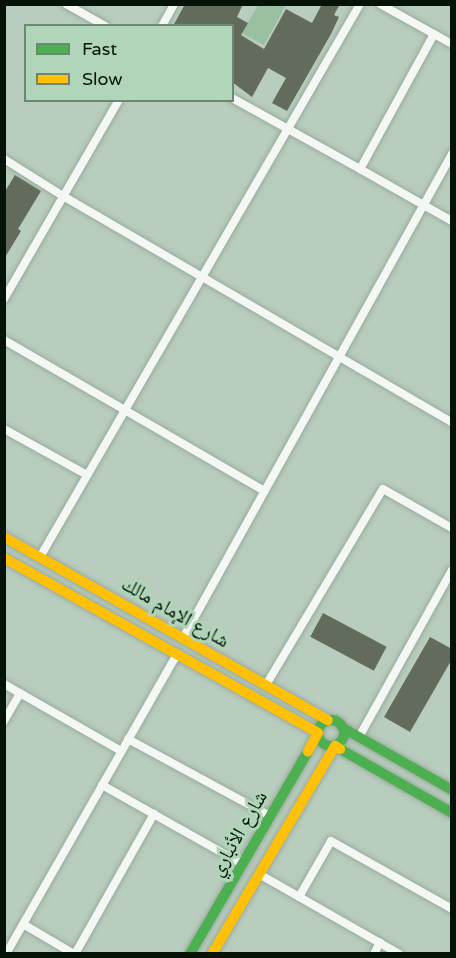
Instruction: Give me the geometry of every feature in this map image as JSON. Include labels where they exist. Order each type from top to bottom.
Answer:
[{"type":"street","points":[[66,4],[101,24]]},
{"type":"street","points":[[163,24],[174,4]]},
{"type":"street","points":[[40,557],[360,4]]},
{"type":"street","points":[[380,4],[452,44]]},
{"type":"street","points":[[360,169],[434,34]]},
{"type":"street","points":[[234,99],[452,221]]},
{"type":"street","points":[[4,299],[118,102]]},
{"type":"street","points":[[183,638],[452,154]]},
{"type":"street","points":[[4,159],[63,196],[452,422]]},
{"type":"street","points":[[4,340],[264,491]]},
{"type":"street","points":[[4,429],[87,475]]},
{"type":"street","points":[[266,685],[383,489],[452,528]]},
{"type":"street","name":"شارع الإمام مالك","points":[[4,537],[328,720]]},
{"type":"street","name":"شارع الإمام مالك","points":[[4,558],[318,733]]},
{"type":"street","points":[[359,737],[452,570]]},
{"type":"street","points":[[6,954],[177,654]]},
{"type":"street","points":[[4,684],[122,751]]},
{"type":"street","points":[[4,721],[20,693]]},
{"type":"street","points":[[452,776],[448,788],[343,728],[337,722],[328,720],[320,725],[318,733],[323,744],[335,746],[452,813]]},
{"type":"street","points":[[335,746],[344,737],[343,728]]},
{"type":"street","name":"شارع الأنباري","points":[[190,954],[318,733]]},
{"type":"street","points":[[128,739],[270,816]]},
{"type":"street","name":"شارع الأنباري","points":[[212,954],[335,746]]},
{"type":"street","points":[[102,785],[242,864]]},
{"type":"street","points":[[23,924],[74,954],[154,814]]},
{"type":"street","points":[[299,897],[332,841],[452,909]]},
{"type":"street","points":[[259,874],[399,954]]},
{"type":"street","points":[[374,954],[380,942]]},
{"type":"green space","points":[[258,5],[286,5],[264,45],[242,33]]},
{"type":"building","points":[[185,4],[243,4],[237,17],[248,23],[241,35],[264,49],[286,9],[312,23],[322,4],[340,4],[334,15],[339,17],[331,34],[287,111],[272,103],[286,78],[268,68],[252,97],[234,84],[234,24],[174,24]]},
{"type":"building","points":[[15,175],[41,191],[18,229],[21,231],[4,259],[4,193]]},
{"type":"building","points":[[323,613],[387,647],[374,671],[310,637]]},
{"type":"building","points":[[430,637],[452,649],[452,659],[410,732],[384,717]]},
{"type":"traffic: fast","points":[[331,720],[340,724],[344,733],[340,742],[331,746],[322,742],[318,733],[322,724],[331,720]]},
{"type":"traffic: fast","points":[[343,728],[452,790]]},
{"type":"traffic: fast","points":[[340,749],[452,813]]},
{"type":"traffic: fast","points":[[190,954],[308,751]]},
{"type":"traffic: slow","points":[[4,537],[328,720]]},
{"type":"traffic: slow","points":[[4,558],[318,733],[308,751]]},
{"type":"traffic: slow","points":[[212,954],[335,746],[340,749]]}]
